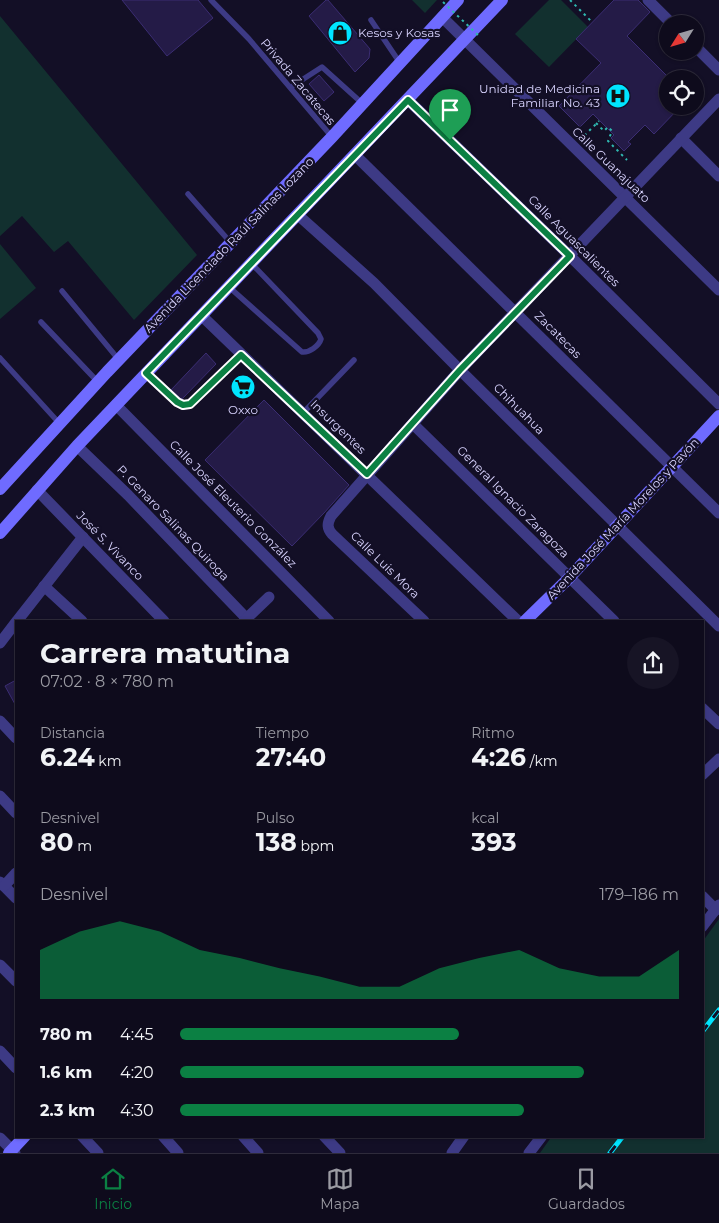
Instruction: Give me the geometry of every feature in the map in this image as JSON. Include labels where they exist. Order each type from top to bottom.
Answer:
[{"type":"main road","name":"Avenida Licenciado Raúl Salinas Lozano","points":[[0,489],[98,382],[363,104],[458,0]]},
{"type":"main road","points":[[0,532],[77,446],[502,0]]},
{"type":"main road","name":"Avenida José María Morelos y Pavón","points":[[527,620],[570,578],[719,416]]},
{"type":"main road","points":[[12,1152],[23,1138]]},
{"type":"street","points":[[648,0],[663,15]]},
{"type":"street","name":"Calle Guanajuato","points":[[442,17],[719,290]]},
{"type":"street","points":[[704,55],[719,70]]},
{"type":"street","points":[[367,474],[460,370],[719,99]]},
{"type":"street","name":"Calle Aguascalientes","points":[[408,100],[570,256],[719,404]]},
{"type":"street","points":[[681,138],[719,176]]},
{"type":"street","name":"Zacatecas","points":[[355,156],[719,513]]},
{"type":"street","name":"Chihuahua","points":[[298,215],[374,283],[719,626]]},
{"type":"street","name":"Insurgentes","points":[[202,316],[517,620]]},
{"type":"street","name":"Calle José Eleuterio González","points":[[116,405],[328,620]]},
{"type":"street","name":"General Ignacio Zaragoza","points":[[413,424],[613,620]]},
{"type":"street","name":"P. Genaro Salinas Quiroga","points":[[77,446],[128,495],[246,620]]},
{"type":"street","name":"Calle Luis Mora","points":[[367,474],[331,516],[328,522],[328,529],[423,620]]},
{"type":"street","name":"José S. Vivanco","points":[[36,490],[163,620]]},
{"type":"street","points":[[18,620],[82,537]]},
{"type":"street","points":[[44,586],[81,620]]},
{"type":"street","points":[[246,620],[269,597]]},
{"type":"street","points":[[0,643],[15,623]]},
{"type":"street","points":[[704,710],[719,724]]},
{"type":"street","points":[[0,721],[15,737]]},
{"type":"street","points":[[704,774],[719,760]]},
{"type":"street","points":[[0,796],[15,812]]},
{"type":"street","points":[[15,874],[2,884],[15,897]]},
{"type":"street","points":[[704,898],[717,908],[704,924]]},
{"type":"street","points":[[0,965],[15,980]]},
{"type":"street","points":[[0,1051],[15,1067]]},
{"type":"street","points":[[0,1138],[12,1152]]},
{"type":"street","points":[[84,1138],[98,1153]]},
{"type":"street","points":[[165,1138],[178,1153]]},
{"type":"street","points":[[245,1138],[258,1153]]},
{"type":"street","points":[[326,1138],[340,1153]]},
{"type":"street","points":[[452,1153],[463,1138]]},
{"type":"street","points":[[529,1153],[540,1138]]},
{"type":"lane","name":"Privada Zacatecas","points":[[211,0],[249,39],[332,137]]},
{"type":"lane","points":[[371,20],[400,63]]},
{"type":"lane","points":[[291,87],[322,68],[363,104]]},
{"type":"lane","points":[[188,194],[231,243]]},
{"type":"lane","points":[[229,287],[302,352],[309,351],[320,343],[321,339],[318,333],[251,263]]},
{"type":"lane","points":[[62,291],[119,360]]},
{"type":"lane","points":[[41,322],[98,382]]},
{"type":"lane","points":[[146,373],[177,402],[183,405],[190,404],[241,355]]},
{"type":"lane","points":[[0,358],[60,424]]},
{"type":"lane","points":[[303,413],[354,360]]},
{"type":"path","points":[[570,0],[592,22]]},
{"type":"path","points":[[443,2],[480,37]]},
{"type":"path","points":[[573,147],[599,120]]},
{"type":"path","points":[[596,124],[604,131],[608,127],[612,131]]},
{"type":"path","points":[[615,128],[608,141],[627,160]]},
{"type":"green space","points":[[412,0],[437,0],[425,13]]},
{"type":"green space","points":[[549,0],[561,0],[588,27],[549,67],[515,34]]},
{"type":"green space","points":[[0,16],[197,255],[134,320],[68,241],[54,252],[22,216],[0,236]]},
{"type":"green space","points":[[0,244],[36,288],[0,319]]},
{"type":"green space","points":[[719,919],[719,1153],[540,1153],[551,1138],[704,1138],[704,940]]},
{"type":"building","points":[[122,0],[198,0],[213,18],[167,56]]},
{"type":"building","name":"Kesos y Kosas","points":[[326,0],[370,49],[369,58],[355,72],[309,16]]},
{"type":"building","points":[[614,0],[638,0],[650,12],[627,36],[661,70],[659,70],[659,115],[672,115],[654,134],[645,125],[628,142],[631,144],[624,151],[611,138],[614,135],[593,114],[580,127],[559,106],[601,63],[576,39]]},
{"type":"building","points":[[319,75],[334,92],[324,101],[309,84]]},
{"type":"building","name":"Oxxo","points":[[206,353],[216,364],[182,399],[180,398],[171,390]]},
{"type":"building","points":[[264,400],[349,485],[292,546],[205,460]]},
{"type":"building","points":[[15,681],[15,704],[5,686]]},
{"type":"railway","points":[[704,1029],[719,1010]]},
{"type":"railway","points":[[610,1153],[621,1138]]},
{"type":"place","name":"Kesos y Kosas","points":[[340,33]]},
{"type":"place","name":"Unidad de Medicina Familiar No. 43","points":[[618,96]]},
{"type":"place","name":"Oxxo","points":[[243,387]]},
{"type":"route","points":[[408,100],[450,140],[570,256],[460,370],[367,474],[241,355],[190,404],[183,405],[177,402],[146,373],[408,100]]}]
